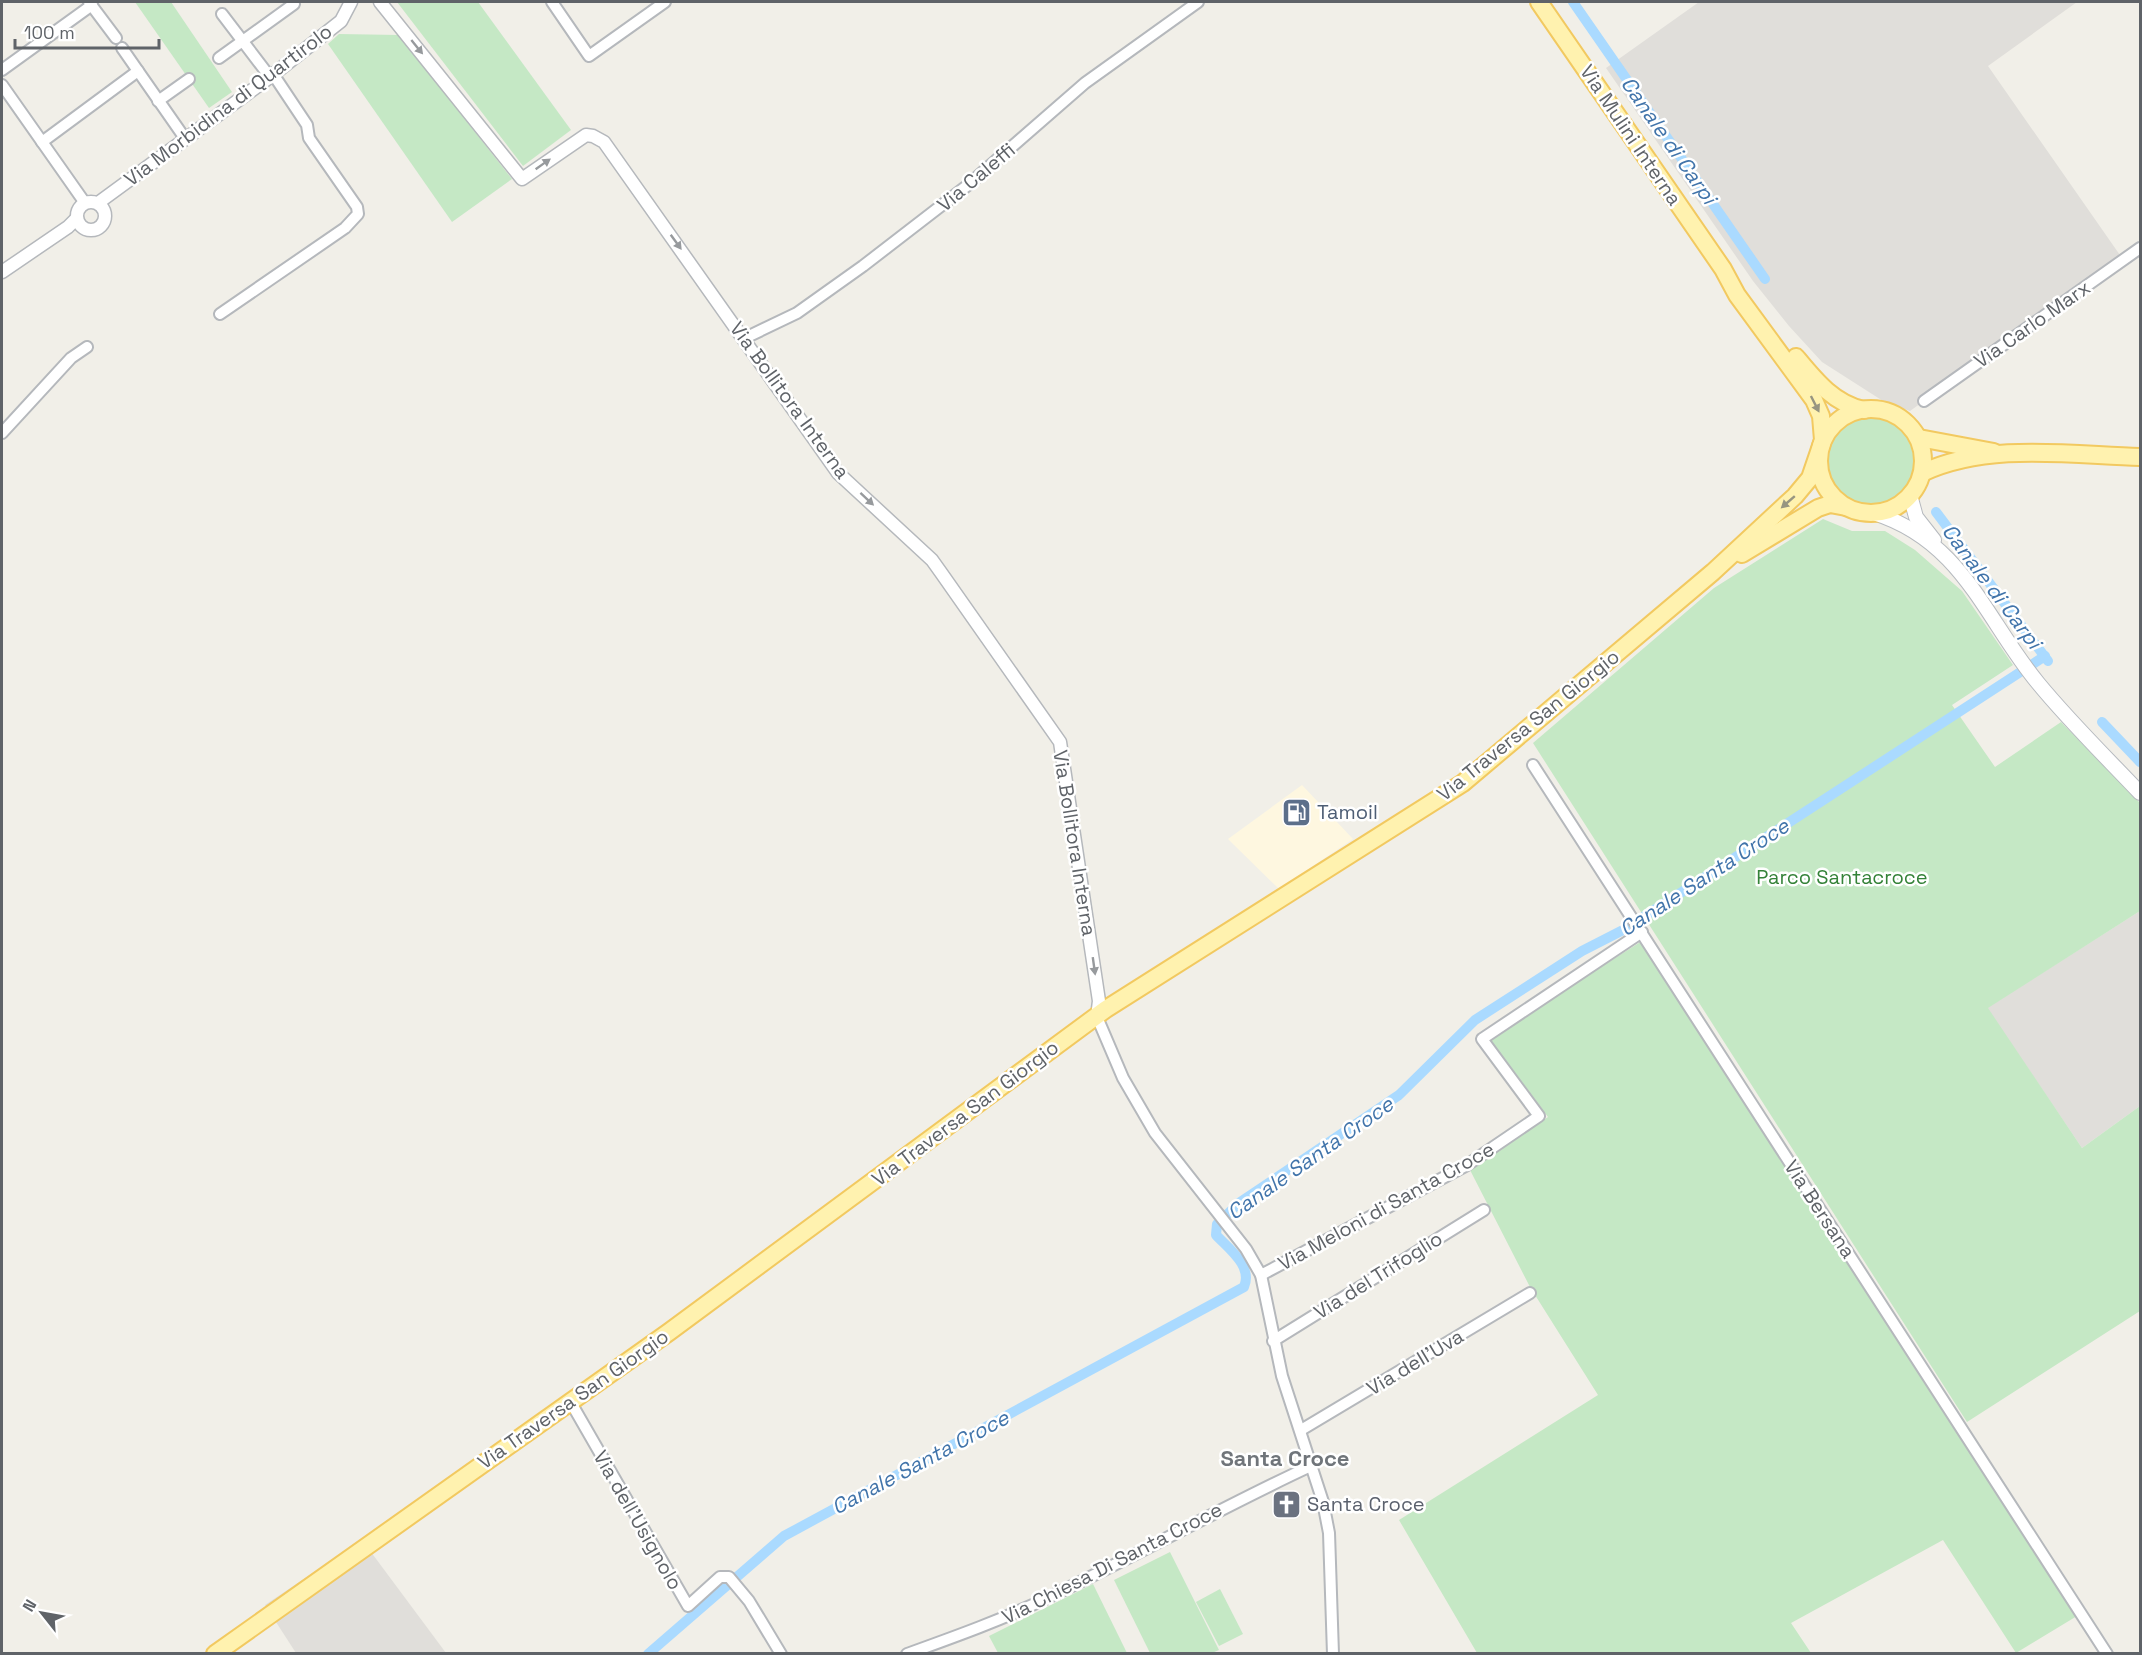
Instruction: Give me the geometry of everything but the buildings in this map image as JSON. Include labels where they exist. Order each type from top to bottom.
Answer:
[{"type":"main road","name":"Via Mulini Interna","points":[[1539,2],[1723,269],[1737,295],[1814,400],[1823,427],[1820,454]]},
{"type":"main road","name":"Via Mulini Interna","points":[[1723,269],[1743,288],[1815,379],[1846,405],[1864,410]]},
{"type":"main road","points":[[1874,513],[1888,510],[1910,495],[1922,473],[1923,455],[1919,438],[1896,415],[1880,410],[1851,412],[1829,429],[1820,454],[1824,483],[1836,498],[1852,509],[1896,519],[1946,557]]},
{"type":"main road","points":[[1919,438],[2001,453],[2140,457]]},
{"type":"main road","points":[[1922,473],[1941,464],[2001,453]]},
{"type":"main road","name":"Via Traversa San Giorgio","points":[[215,1653],[732,1286],[1097,1017],[1463,783],[1713,572],[1796,496],[1810,478],[1820,454]]},
{"type":"main road","points":[[1910,495],[1916,517],[1966,579],[2037,682],[2140,793]]},
{"type":"main road","name":"Via Traversa San Giorgio","points":[[1713,572],[1818,508],[1830,504],[1852,509]]},
{"type":"street","name":"Via Morbidina di Quartirolo","points":[[98,203],[184,137],[271,76],[341,21],[351,2]]},
{"type":"street","name":"Via Bollitora Interna","points":[[380,2],[522,179],[586,135],[604,142],[838,473],[932,560],[1060,742],[1099,1001],[1097,1017]]},
{"type":"street","points":[[552,2],[589,56],[666,2]]},
{"type":"street","name":"Via Caleffi","points":[[744,338],[797,313],[863,266],[968,185],[1085,83],[1198,2]]},
{"type":"street","points":[[2,70],[91,3],[184,137]]},
{"type":"street","points":[[219,58],[294,4]]},
{"type":"street","points":[[220,314],[345,228],[358,214],[357,207],[309,138],[308,125],[222,14]]},
{"type":"street","points":[[42,142],[138,71]]},
{"type":"street","points":[[158,100],[189,79]]},
{"type":"street","points":[[2,85],[85,203]]},
{"type":"street","points":[[53,235],[99,227],[126,182]]},
{"type":"street","points":[[2,272],[77,218],[80,208],[85,203],[98,203],[105,215]]},
{"type":"street","points":[[77,218],[86,229]]},
{"type":"street","name":"Via Carlo Marx","points":[[1924,401],[2140,248]]},
{"type":"street","points":[[2,433],[71,358],[87,347]]},
{"type":"street","name":"Via Bersana","points":[[1533,765],[2107,1653]]},
{"type":"street","name":"Via Meloni di Santa Croce","points":[[1261,1275],[1467,1165],[1539,1116],[1482,1040],[1641,930]]},
{"type":"street","points":[[1097,1017],[1123,1078],[1143,1114],[1255,1262],[1261,1275],[1273,1341],[1313,1465],[1329,1533],[1333,1653]]},
{"type":"street","name":"Via del Trifoglio","points":[[1273,1341],[1484,1210]]},
{"type":"street","name":"Via dell'Uva","points":[[1301,1430],[1530,1293]]},
{"type":"street","name":"Via dell'Usignolo","points":[[570,1401],[688,1606],[720,1577],[733,1580],[781,1653]]},
{"type":"street","name":"Via Chiesa Di Santa Croce","points":[[908,1653],[983,1626],[1045,1599],[1227,1505],[1313,1465]]},
{"type":"shaded area","points":[[1699,2],[2077,2],[1988,66],[2122,258],[1910,411],[1883,401],[1822,362],[1789,326],[1753,281],[1606,68]]},
{"type":"shaded area","name":"Tamoil","points":[[1302,785],[1353,839],[1279,889],[1228,839]]},
{"type":"shaded area","points":[[2140,911],[2140,1106],[2082,1148],[1987,1008]]},
{"type":"shaded area","points":[[362,1540],[446,1653],[296,1653],[265,1605]]},
{"type":"green space","points":[[135,2],[171,2],[232,92],[209,108]]},
{"type":"green space","points":[[397,2],[478,2],[571,130],[523,166]]},
{"type":"green space","points":[[339,34],[399,35],[512,179],[452,222],[328,44]]},
{"type":"green space","points":[[1862,417],[1880,417],[1896,424],[1908,436],[1915,452],[1915,470],[1908,486],[1896,498],[1880,505],[1862,505],[1846,498],[1834,486],[1827,470],[1827,452],[1834,436],[1846,424]]},
{"type":"green space","name":"Parco Santacroce","points":[[1823,519],[1852,531],[1885,531],[1915,550],[1962,591],[2013,665],[1952,705],[1995,767],[2061,722],[2140,803],[2140,911],[1988,1008],[2082,1148],[2140,1106],[2140,1311],[1967,1422],[1533,743],[1714,588]]},
{"type":"green space","points":[[1642,941],[2077,1616],[2016,1653],[1943,1540],[1791,1623],[1811,1653],[1477,1653],[1399,1520],[1598,1395],[1530,1287],[1470,1170],[1548,1117],[1489,1038]]},
{"type":"green space","points":[[1170,1552],[1219,1650],[1212,1653],[1150,1653],[1114,1580]]},
{"type":"green space","points":[[1093,1584],[1127,1653],[998,1653],[989,1636]]},
{"type":"green space","points":[[1220,1589],[1243,1634],[1219,1646],[1196,1602]]},
{"type":"waterway","name":"Canale di Carpi","points":[[1573,2],[1765,279]]},
{"type":"waterway","name":"Canale di Carpi","points":[[1936,512],[2048,661]]},
{"type":"waterway","name":"Canale Santa Croce","points":[[648,1654],[784,1536],[1244,1287],[1246,1279],[1243,1265],[1216,1235],[1217,1224],[1239,1203],[1399,1095],[1475,1020],[1582,951],[1625,929],[2045,656]]},
{"type":"waterway","name":"Canale di Carpi","points":[[2102,722],[2140,762]]},
{"type":"place","name":"Tamoil","points":[[1296,812]]},
{"type":"place","name":"Santa Croce","points":[[1286,1504]]},
{"type":"district","name":"Santa Croce","points":[[1285,1458]]}]
